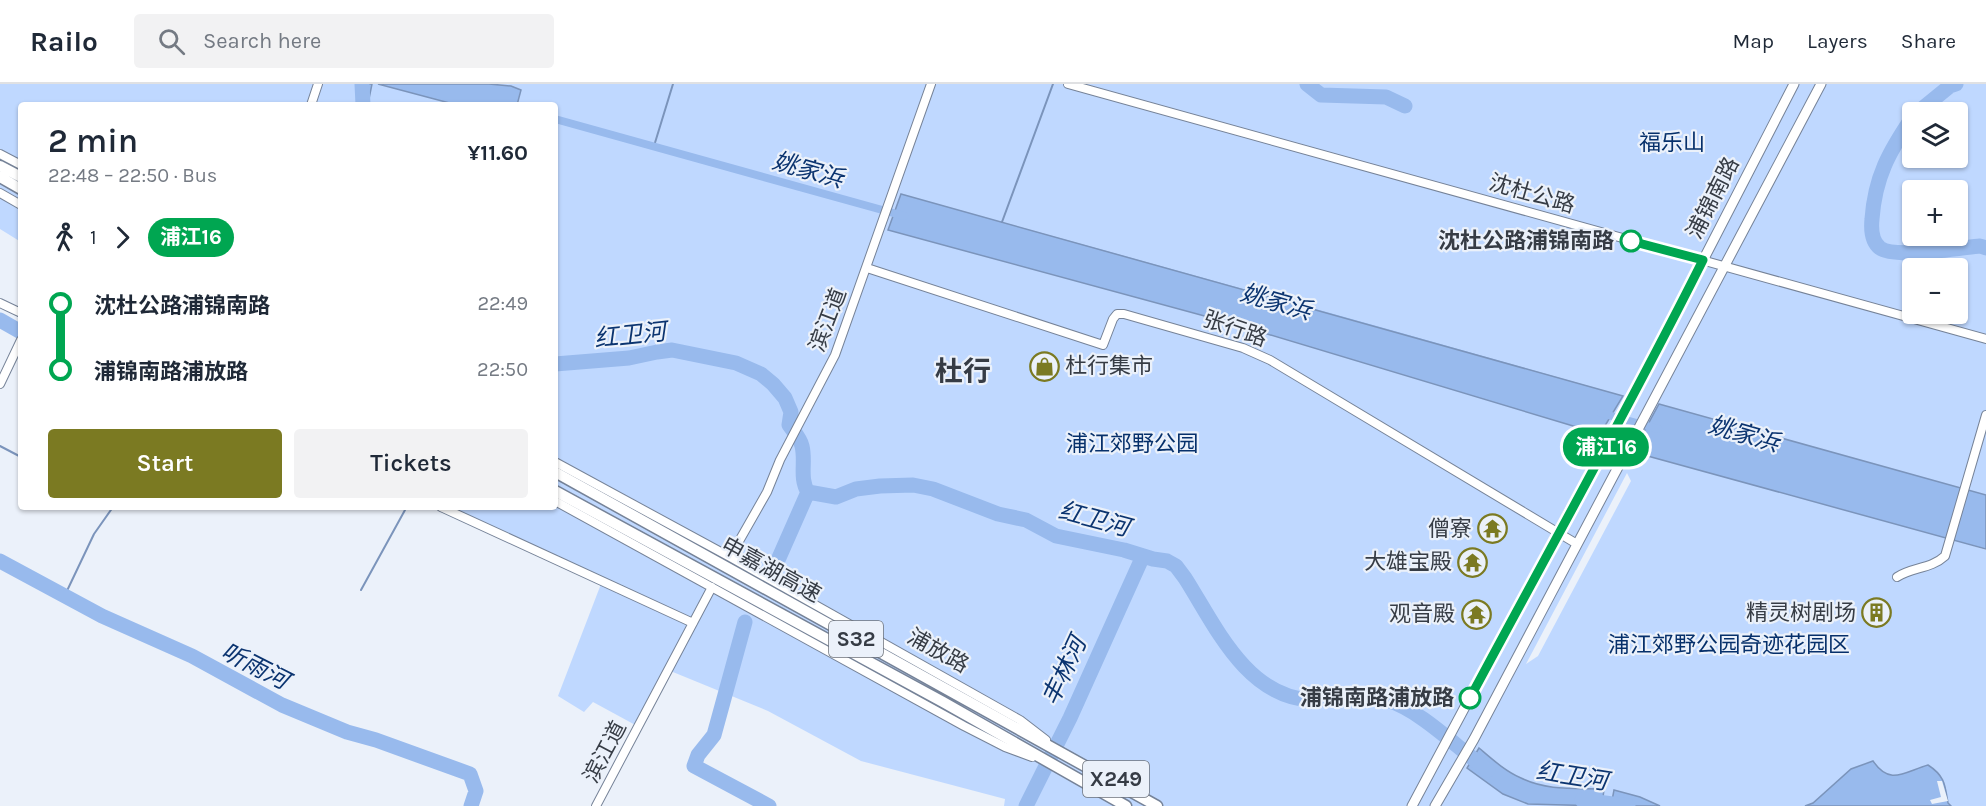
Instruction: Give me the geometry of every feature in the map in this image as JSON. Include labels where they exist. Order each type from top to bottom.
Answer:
[{"type":"highway","points":[[0,164],[18,173]]},
{"type":"highway","points":[[0,179],[18,189]]},
{"type":"highway","name":"申嘉湖高速","points":[[558,472],[1157,806]]},
{"type":"highway","name":"申嘉湖高速","points":[[558,494],[943,702],[1126,806]]},
{"type":"main road","name":"浦锦南路","points":[[1412,806],[1631,400],[1794,84]]},
{"type":"main road","name":"浦锦南路","points":[[1435,806],[1474,739],[1821,84]]},
{"type":"main road","name":"浦放路","points":[[558,472],[1163,806]]},
{"type":"main road","name":"浦放路","points":[[558,494],[1121,806]]},
{"type":"street","points":[[312,102],[318,84]]},
{"type":"street","name":"滨江道","points":[[730,557],[767,492],[791,439],[835,355],[931,84]]},
{"type":"street","name":"沈杜公路","points":[[1068,84],[1986,339]]},
{"type":"street","points":[[0,154],[18,163]]},
{"type":"street","points":[[0,193],[18,203]]},
{"type":"street","name":"张行路","points":[[867,268],[1103,345],[1113,319],[1117,314],[1124,314],[1243,348],[1270,360],[1577,544]]},
{"type":"street","points":[[0,303],[18,312]]},
{"type":"street","points":[[0,384],[18,346]]},
{"type":"street","points":[[1897,577],[1905,572],[1925,568],[1939,562],[1945,556],[1986,415]]},
{"type":"street","name":"浦放路","points":[[558,464],[730,557],[1020,720],[1049,743]]},
{"type":"street","name":"浦放路","points":[[558,503],[964,726],[1005,747],[1042,761]]},
{"type":"street","points":[[448,510],[693,623]]},
{"type":"street","name":"滨江道","points":[[596,806],[712,587]]},
{"type":"green space","name":"浦江郊野公园","points":[[0,84],[1986,84],[1986,547],[1967,544],[1986,550],[1986,806],[1004,806],[1005,799],[861,761],[768,711],[668,670],[639,727],[593,702],[584,712],[558,696],[601,584],[448,510],[558,510],[558,102],[18,102],[18,240],[0,229]],"holes":[[[1627,473],[1631,481],[1538,656],[1526,664]]]},
{"type":"water","points":[[357,84],[372,84],[369,99],[357,97]]},
{"type":"water","points":[[378,84],[489,84],[511,86],[521,90],[518,102],[446,102]]},
{"type":"water","points":[[901,194],[1623,396],[1600,434],[1234,324],[888,230]]},
{"type":"water","points":[[1659,404],[1986,495],[1986,549],[1633,452]]},
{"type":"water","points":[[1479,748],[1510,772],[1531,782],[1561,788],[1604,789],[1602,806],[1528,804],[1503,794],[1467,768]]},
{"type":"water","points":[[1873,761],[1879,769],[1892,775],[1928,765],[1941,777],[1948,803],[1951,806],[1805,806],[1813,803],[1851,769]]},
{"type":"water","points":[[1614,790],[1640,797],[1660,806],[1611,806]]},
{"type":"pier","points":[[1937,781],[1942,781],[1948,801],[1932,804],[1930,800],[1941,797]]},
{"type":"waterway","name":"红卫河","points":[[362,84],[363,102]]},
{"type":"waterway","points":[[654,146],[673,84]]},
{"type":"waterway","points":[[1002,222],[1053,84]]},
{"type":"waterway","points":[[1307,84],[1321,95],[1386,97],[1405,106]]},
{"type":"waterway","points":[[1930,102],[1950,86],[1956,84]]},
{"type":"waterway","name":"姚家浜","points":[[558,120],[904,216]]},
{"type":"waterway","points":[[1902,133],[1890,154],[1876,190],[1872,223],[1872,235],[1875,242],[1880,248],[1899,253],[1980,246],[1986,248]]},
{"type":"waterway","points":[[0,320],[18,330]]},
{"type":"waterway","name":"红卫河","points":[[558,364],[629,358],[672,350],[736,363],[761,374],[785,398],[791,412],[789,425],[802,446],[803,476],[808,492],[836,497],[856,489],[913,485],[933,489],[998,514],[1026,520],[1056,536],[1167,561],[1176,566],[1185,578],[1235,655],[1250,672],[1268,686],[1288,696],[1311,700],[1359,697],[1387,700],[1426,721],[1488,770]]},
{"type":"waterway","name":"姚家浜","points":[[1601,413],[1658,429]]},
{"type":"waterway","points":[[0,446],[18,455]]},
{"type":"waterway","name":"丰林河","points":[[778,560],[808,492]]},
{"type":"waterway","points":[[65,595],[94,534],[111,510]]},
{"type":"waterway","points":[[361,590],[405,510]]},
{"type":"waterway","name":"丰林河","points":[[1026,806],[1070,718],[1143,556]]},
{"type":"waterway","name":"听雨河","points":[[0,561],[102,616],[192,656],[282,705],[347,732],[376,740],[470,774],[476,791],[471,806]]},
{"type":"waterway","name":"丰林河","points":[[745,622],[714,735],[698,755],[694,766],[769,806]]},
{"type":"waterway","name":"红卫河","points":[[1582,800],[1628,806]]},
{"type":"bus line","name":"浦江16","points":[[1470,698],[1631,400],[1703,260],[1631,241]]},
{"type":"place","name":"沈杜公路浦锦南路","points":[[1631,241]]},
{"type":"place","name":"杜行集市","points":[[1044,366]]},
{"type":"place","name":"僧寮","points":[[1493,529]]},
{"type":"place","name":"大雄宝殿","points":[[1473,562]]},
{"type":"place","name":"精灵树剧场","points":[[1877,613]]},
{"type":"place","name":"观音殿","points":[[1476,614]]},
{"type":"place","name":"浦锦南路浦放路","points":[[1470,698]]},
{"type":"district","name":"杜行","points":[[963,371]]},
{"type":"park label","name":"福乐山","points":[[1672,143]]},
{"type":"park label","name":"浦江郊野公园奇迹花园区","points":[[1729,645]]}]
